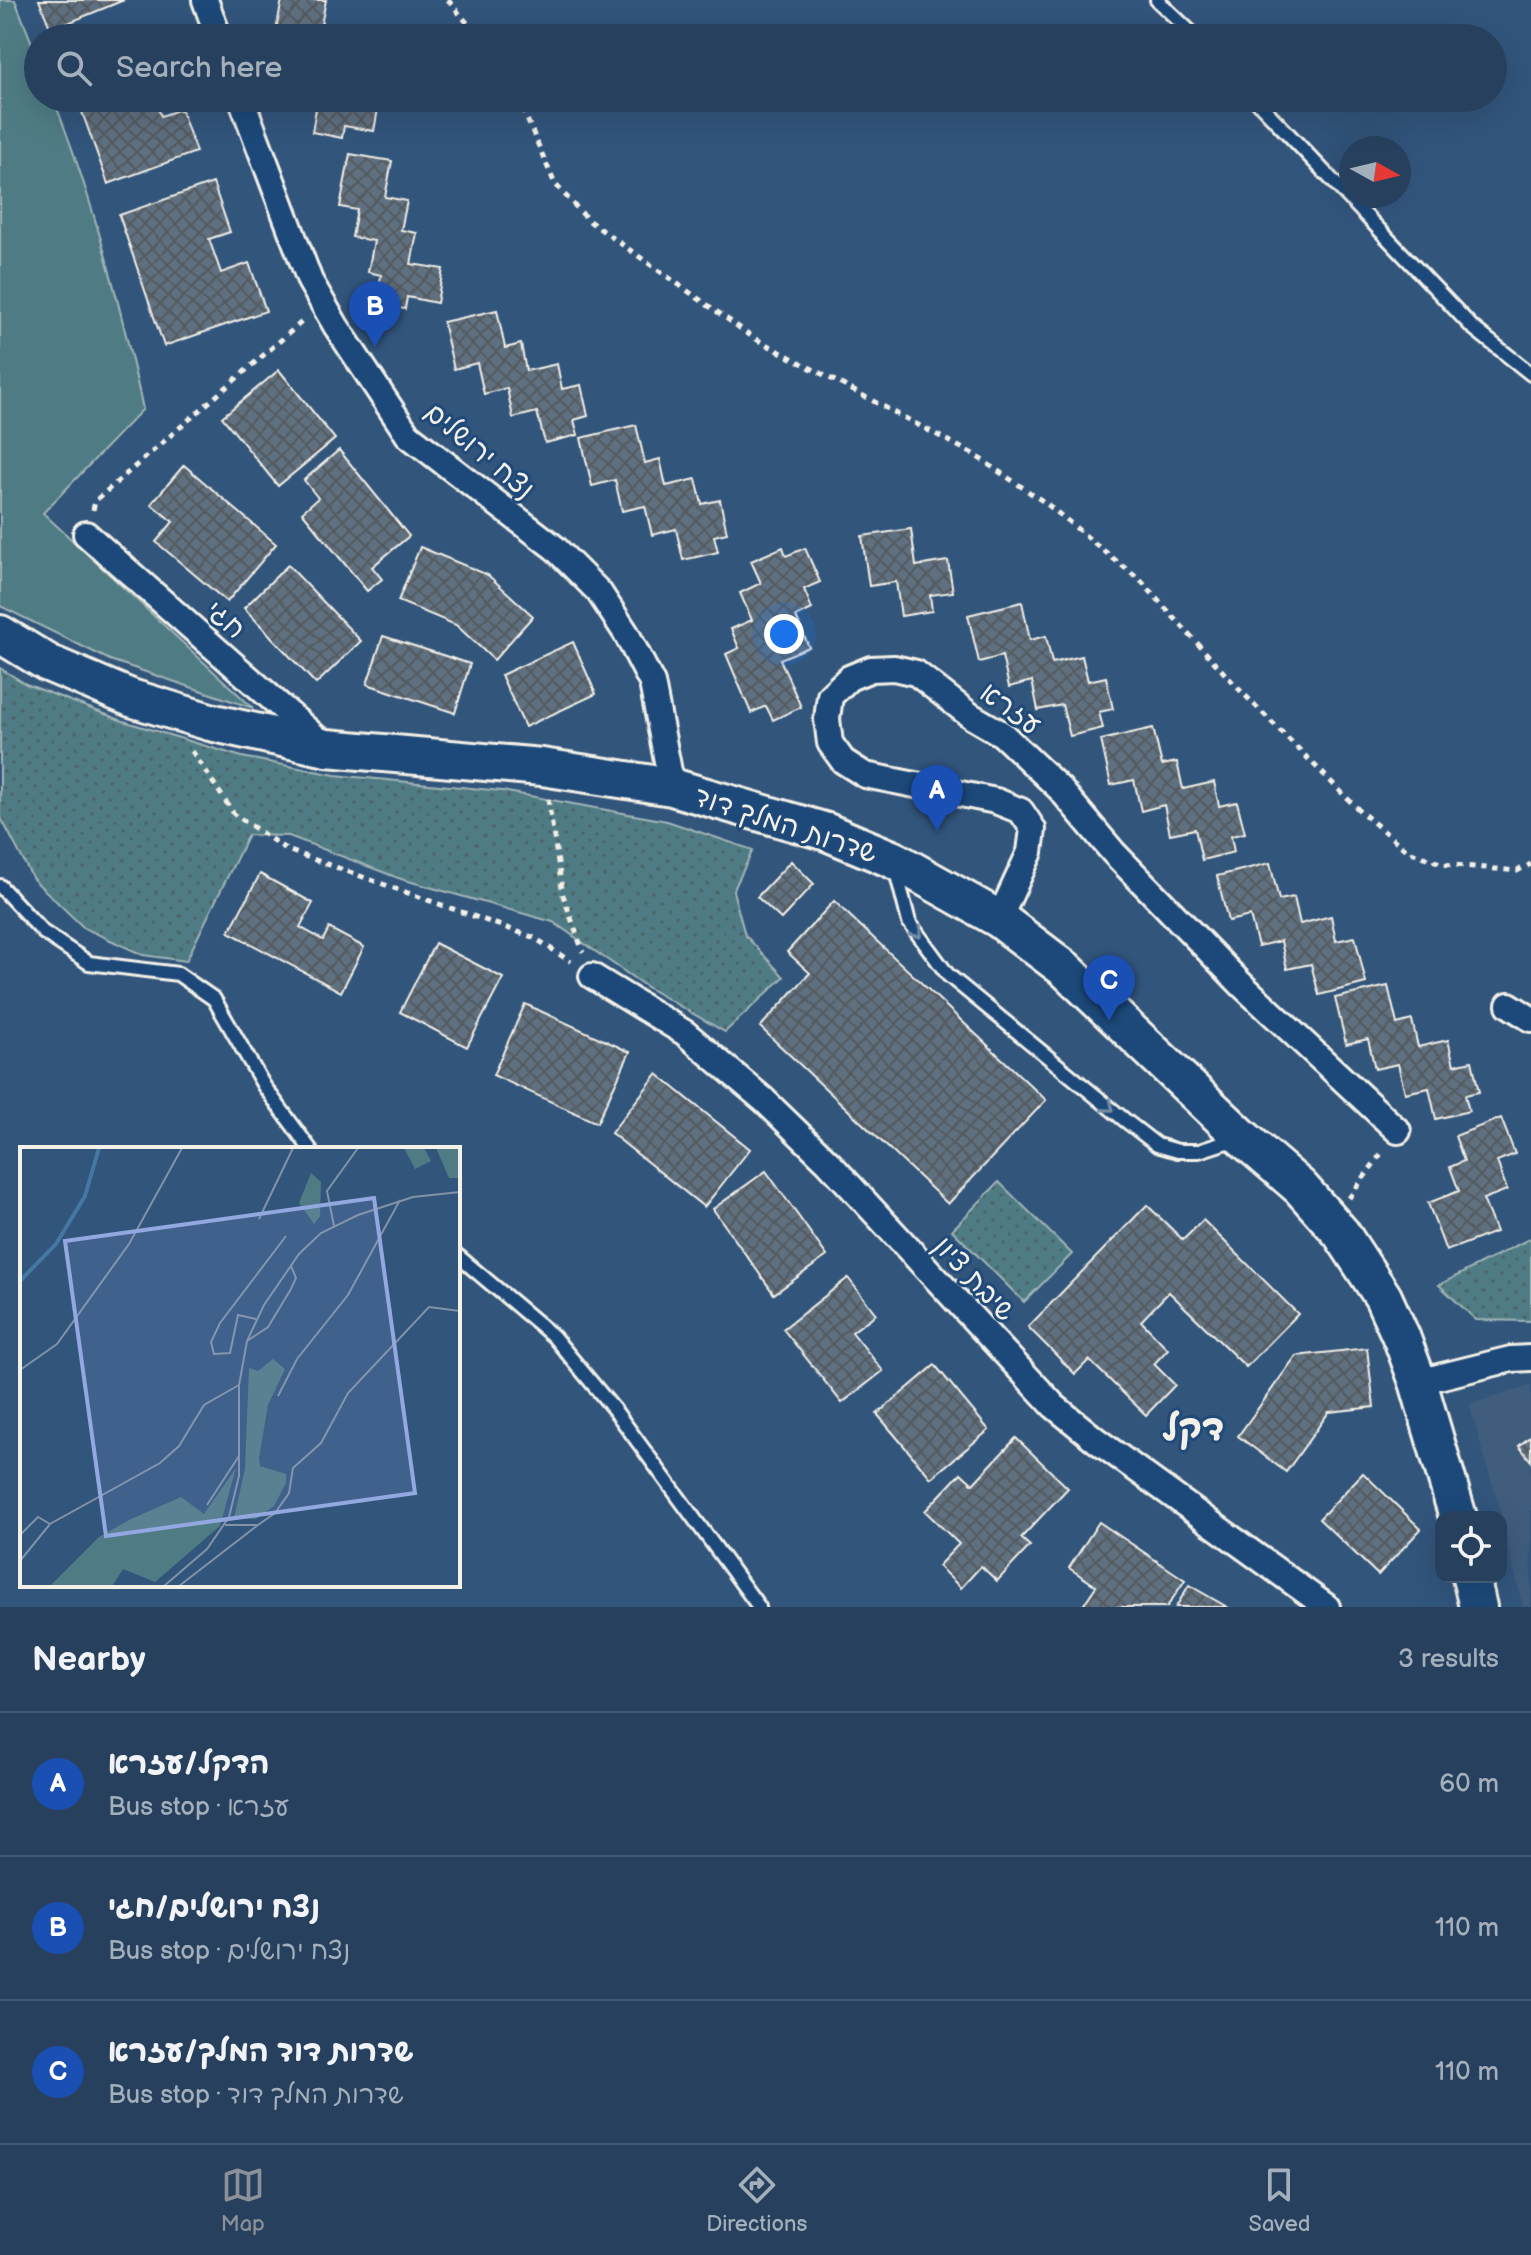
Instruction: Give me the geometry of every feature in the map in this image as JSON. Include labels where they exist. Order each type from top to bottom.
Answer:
[{"type":"street","points":[[205,0],[214,24]]},
{"type":"street","name":"נצח ירושלים","points":[[246,112],[310,281],[408,435],[555,548],[599,592],[626,633],[652,683],[672,787]]},
{"type":"street","name":"חגי","points":[[86,534],[327,748]]},
{"type":"street","name":"שדרות המלך דוד","points":[[0,634],[48,663],[131,698],[210,722],[327,748],[542,767],[672,787],[827,832],[894,860],[999,919],[1065,969],[1242,1137],[1300,1187],[1332,1221],[1383,1297],[1418,1382],[1456,1511]]},
{"type":"street","name":"עזרא","points":[[999,919],[1030,852],[1033,829],[1021,811],[996,801],[865,775],[843,761],[830,743],[827,719],[830,696],[849,678],[871,669],[894,668],[916,673],[971,716],[1002,734],[1060,789],[1113,852],[1241,984],[1398,1131]]},
{"type":"street","name":"שיבת ציון","points":[[592,976],[685,1033],[764,1100],[829,1163],[1054,1406],[1096,1440],[1327,1607]]},
{"type":"street","points":[[1509,1005],[1531,1019]]},
{"type":"street","points":[[1418,1382],[1511,1359],[1531,1358]]},
{"type":"street","points":[[1472,1583],[1478,1607]]},
{"type":"lane","points":[[1157,0],[1182,24]]},
{"type":"lane","points":[[1267,112],[1472,327],[1531,374]]},
{"type":"lane","points":[[894,860],[909,922],[948,975],[1126,1121],[1157,1145],[1178,1151],[1199,1151],[1242,1137]]},
{"type":"lane","points":[[0,886],[43,932],[89,963],[178,974],[214,999],[264,1086],[309,1147]]},
{"type":"lane","points":[[460,1258],[553,1336],[616,1412],[759,1607]]},
{"type":"path","points":[[448,0],[468,24]]},
{"type":"path","points":[[524,112],[555,184],[589,221],[754,338],[973,454],[1047,504],[1142,582],[1247,697],[1360,811],[1406,850],[1443,864],[1517,871],[1531,864]]},
{"type":"path","points":[[86,534],[95,501],[322,303]]},
{"type":"path","points":[[170,710],[198,762],[234,814],[287,850],[535,938],[592,976]]},
{"type":"path","points":[[542,767],[563,895],[592,976]]},
{"type":"path","points":[[1332,1221],[1398,1131]]},
{"type":"shaded area","points":[[1531,1386],[1531,1607],[1523,1607],[1507,1540],[1507,1511],[1500,1511],[1469,1404]]},
{"type":"green space","points":[[0,0],[15,0],[24,24],[24,112],[58,112],[81,174],[104,252],[143,409],[43,513],[253,708],[110,660],[0,606]]},
{"type":"green space","points":[[0,668],[26,684],[123,721],[242,757],[335,775],[502,791],[667,821],[753,850],[733,891],[745,935],[784,977],[725,1032],[648,988],[553,922],[401,879],[289,836],[248,835],[186,961],[143,955],[84,928],[33,879],[0,816]]},
{"type":"green space","points":[[999,1182],[1072,1254],[1024,1302],[952,1230]]},
{"type":"green space","points":[[1531,1238],[1531,1321],[1476,1320],[1439,1285]]},
{"type":"building","points":[[39,0],[124,0],[66,24],[49,24]]},
{"type":"building","points":[[282,0],[326,0],[321,24],[277,24]]},
{"type":"building","points":[[82,112],[159,112],[161,116],[182,112],[196,152],[108,184]]},
{"type":"building","points":[[315,112],[377,112],[374,131],[344,126],[342,138],[312,132]]},
{"type":"building","points":[[350,154],[392,161],[385,197],[407,201],[401,230],[417,233],[411,264],[443,269],[437,303],[407,297],[405,309],[376,304],[381,275],[368,272],[374,241],[352,237],[357,210],[340,207]]},
{"type":"building","points":[[213,183],[230,232],[209,239],[221,273],[249,263],[266,311],[164,346],[119,215]]},
{"type":"building","points":[[497,310],[505,348],[521,344],[526,371],[557,364],[562,389],[581,385],[588,416],[574,420],[578,435],[545,443],[537,412],[513,418],[507,388],[484,394],[477,363],[454,369],[443,322]]},
{"type":"building","points":[[279,370],[335,439],[278,486],[222,417]]},
{"type":"building","points":[[636,425],[645,463],[660,459],[666,486],[696,479],[702,504],[720,500],[727,533],[714,536],[718,552],[683,560],[676,529],[652,535],[645,506],[622,511],[615,480],[592,486],[581,438]]},
{"type":"building","points":[[339,450],[409,536],[372,567],[382,579],[367,591],[302,512],[318,498],[304,480]]},
{"type":"building","points":[[184,465],[276,544],[227,602],[156,542],[173,522],[151,504]]},
{"type":"building","points":[[911,529],[916,566],[948,561],[953,592],[930,595],[932,611],[901,616],[896,582],[869,586],[862,536]]},
{"type":"building","points":[[420,547],[488,575],[533,616],[494,660],[456,625],[398,601]]},
{"type":"building","points":[[783,547],[786,556],[805,548],[820,582],[804,589],[812,609],[796,617],[809,647],[780,659],[801,707],[773,720],[766,706],[751,713],[726,654],[739,648],[731,629],[752,620],[740,593],[761,583],[751,561]]},
{"type":"building","points":[[288,565],[361,641],[316,684],[244,608]]},
{"type":"building","points":[[1022,602],[1030,640],[1046,636],[1052,663],[1082,656],[1088,681],[1106,677],[1113,709],[1099,712],[1103,728],[1070,736],[1062,705],[1038,710],[1032,681],[1009,687],[1002,656],[979,662],[968,615]]},
{"type":"building","points":[[383,636],[470,664],[455,713],[367,684]]},
{"type":"building","points":[[573,642],[596,694],[525,727],[501,675]]},
{"type":"building","points":[[1153,728],[1162,765],[1177,762],[1183,789],[1214,782],[1219,806],[1237,802],[1245,833],[1231,836],[1234,852],[1202,860],[1195,829],[1170,834],[1164,805],[1141,811],[1134,780],[1111,785],[1101,740]]},
{"type":"building","points":[[791,861],[814,884],[781,919],[757,897]]},
{"type":"building","points":[[1270,863],[1279,900],[1294,897],[1300,924],[1331,916],[1336,941],[1355,937],[1366,983],[1319,995],[1311,964],[1287,969],[1281,941],[1258,946],[1250,916],[1228,921],[1217,876]]},
{"type":"building","points":[[260,874],[313,903],[300,927],[323,940],[329,928],[364,947],[341,992],[229,932]]},
{"type":"building","points":[[834,901],[1046,1100],[948,1204],[760,1027],[810,973],[787,952]]},
{"type":"building","points":[[435,943],[503,978],[467,1047],[400,1012]]},
{"type":"building","points":[[1388,986],[1397,1024],[1412,1020],[1418,1047],[1448,1040],[1454,1065],[1472,1061],[1479,1092],[1465,1095],[1469,1111],[1436,1119],[1429,1088],[1405,1093],[1398,1064],[1375,1069],[1368,1039],[1346,1044],[1335,998]]},
{"type":"building","points":[[525,1004],[630,1052],[597,1123],[493,1075]]},
{"type":"building","points":[[657,1074],[750,1149],[704,1207],[611,1133]]},
{"type":"building","points":[[1501,1118],[1515,1154],[1497,1161],[1507,1190],[1483,1199],[1496,1232],[1446,1251],[1428,1203],[1459,1191],[1450,1167],[1464,1161],[1455,1136]]},
{"type":"building","points":[[766,1171],[827,1256],[774,1294],[713,1209]]},
{"type":"building","points":[[1147,1205],[1183,1240],[1203,1220],[1298,1314],[1246,1367],[1169,1292],[1141,1321],[1168,1349],[1154,1364],[1175,1385],[1146,1415],[1089,1360],[1075,1374],[1028,1327]]},
{"type":"building","points":[[848,1278],[876,1314],[852,1332],[883,1371],[842,1403],[783,1329]]},
{"type":"building","points":[[1367,1348],[1374,1407],[1329,1412],[1286,1472],[1238,1436],[1296,1356]]},
{"type":"building","points":[[935,1365],[989,1430],[931,1478],[877,1414]]},
{"type":"building","points":[[1531,1436],[1531,1461],[1519,1446]]},
{"type":"building","points":[[1016,1438],[1068,1488],[1021,1538],[1030,1546],[997,1581],[981,1566],[961,1588],[938,1566],[959,1544],[925,1511],[961,1473],[973,1484]]},
{"type":"building","points":[[1363,1473],[1421,1529],[1378,1575],[1319,1519]]},
{"type":"building","points":[[1099,1522],[1185,1580],[1167,1607],[1082,1607],[1096,1586],[1069,1568]]},
{"type":"building","points":[[1189,1585],[1227,1607],[1176,1607]]},
{"type":"place","name":"נצח ירושלים/חגי","points":[[375,347]]},
{"type":"place","name":"הדקל/עזרא","points":[[937,831]]},
{"type":"place","name":"שדרות דוד המלך/עזרא","points":[[1109,1021]]},
{"type":"district","name":"דקל","points":[[1193,1427]]}]
